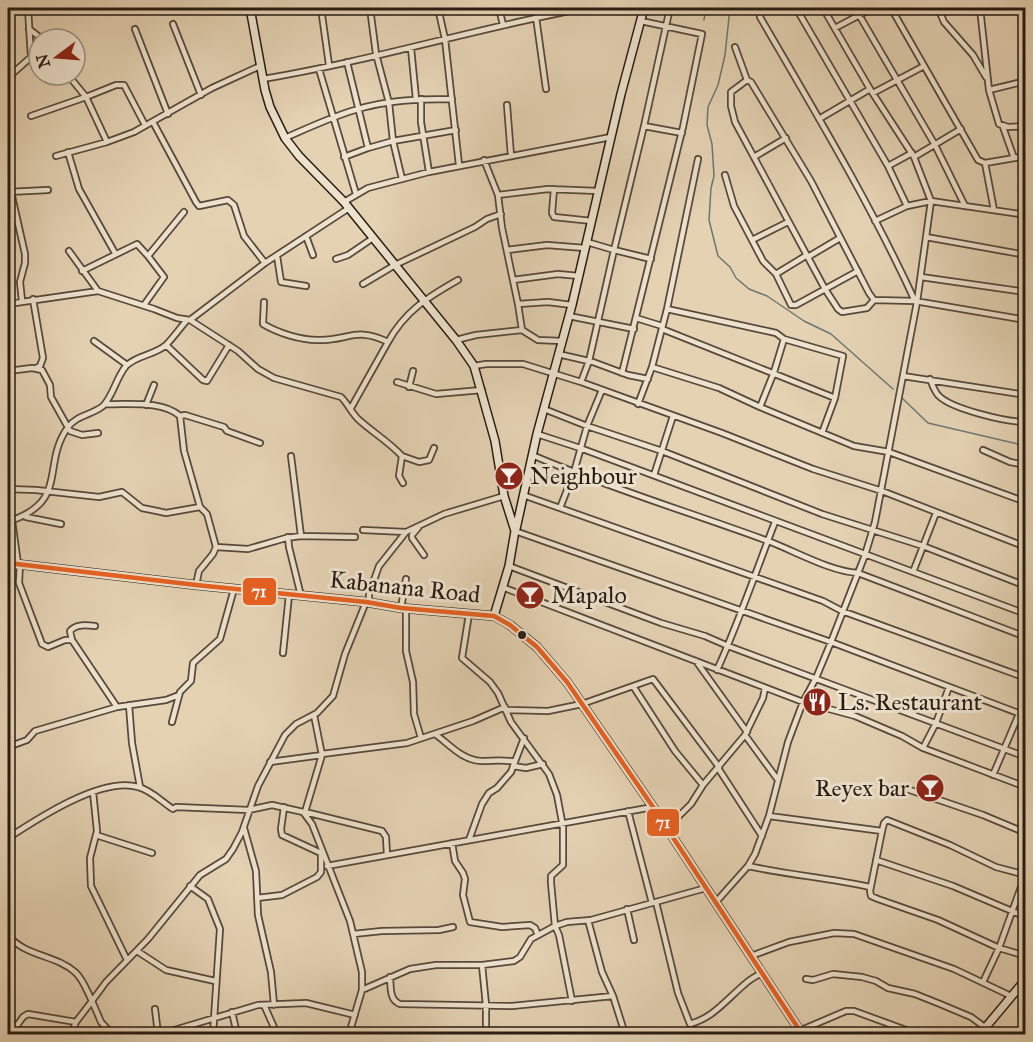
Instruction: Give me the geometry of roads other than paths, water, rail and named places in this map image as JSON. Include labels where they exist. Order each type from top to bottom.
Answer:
[{"type":"street","points":[[28,8],[29,27]]},
{"type":"street","points":[[250,8],[262,79],[270,107],[285,138],[299,156],[347,205],[456,340],[474,366],[495,441],[504,496],[515,531]]},
{"type":"street","points":[[321,8],[329,65]]},
{"type":"street","points":[[392,8],[370,9],[376,54],[389,103],[393,141],[402,179]]},
{"type":"street","points":[[438,8],[446,39],[459,165]]},
{"type":"street","points":[[499,8],[503,25]]},
{"type":"street","points":[[262,79],[319,69],[536,17],[585,8]]},
{"type":"street","points":[[494,616],[509,566],[537,434],[572,305],[644,8]]},
{"type":"street","points":[[581,382],[589,361],[670,8]]},
{"type":"street","points":[[796,8],[848,101],[888,166],[907,206]]},
{"type":"street","points":[[716,902],[748,866],[762,836],[803,702],[831,642],[873,530],[921,277],[931,201],[913,155],[823,8]]},
{"type":"street","points":[[855,8],[935,145],[965,206]]},
{"type":"street","points":[[835,28],[873,8]]},
{"type":"street","points":[[891,8],[978,160],[985,163],[1026,156]]},
{"type":"street","points":[[938,8],[944,22],[973,55],[988,80]]},
{"type":"street","points":[[980,8],[989,90],[999,124],[1003,126],[1014,158]]},
{"type":"street","points":[[1022,8],[1026,24]]},
{"type":"street","points":[[760,16],[896,259],[916,302]]},
{"type":"street","points":[[536,17],[546,89]]},
{"type":"street","points":[[621,373],[682,133],[702,33],[641,21]]},
{"type":"street","points":[[173,24],[201,95]]},
{"type":"street","points":[[135,29],[168,114]]},
{"type":"street","points":[[735,46],[747,80],[751,82],[811,181],[874,300]]},
{"type":"street","points":[[411,48],[429,172]]},
{"type":"street","points":[[12,74],[27,61]]},
{"type":"street","points":[[347,62],[368,148]]},
{"type":"street","points":[[56,156],[134,132],[260,66]]},
{"type":"street","points":[[819,119],[848,101],[897,81],[924,66]]},
{"type":"street","points":[[319,69],[356,194]]},
{"type":"street","points":[[747,80],[734,89],[730,95],[735,122],[825,289],[842,312],[867,308],[874,300]]},
{"type":"street","points":[[989,90],[1026,81]]},
{"type":"street","points":[[32,116],[116,85],[124,85],[145,125]]},
{"type":"street","points":[[78,87],[86,96],[107,142]]},
{"type":"street","points":[[285,138],[357,109],[418,99],[452,99]]},
{"type":"street","points":[[507,105],[511,156]]},
{"type":"street","points":[[153,122],[199,206],[228,200],[234,205],[244,236],[265,263]]},
{"type":"street","points":[[644,126],[682,133]]},
{"type":"street","points":[[1003,126],[1026,126]]},
{"type":"street","points":[[888,166],[935,145],[961,129]]},
{"type":"street","points":[[344,157],[393,141],[456,130]]},
{"type":"street","points":[[13,520],[37,508],[48,491],[59,444],[68,427],[75,420],[105,404],[118,377],[127,365],[166,345],[188,320],[306,236],[347,205],[356,194],[368,188],[459,165],[611,137]]},
{"type":"street","points":[[754,157],[786,138]]},
{"type":"street","points":[[68,152],[79,189],[115,254]]},
{"type":"street","points":[[638,404],[652,367],[662,327],[698,159]]},
{"type":"street","points":[[484,160],[498,195],[522,330]]},
{"type":"street","points":[[985,163],[994,210]]},
{"type":"street","points":[[725,175],[734,206],[763,261],[776,274],[791,305],[796,305],[858,271]]},
{"type":"street","points":[[498,195],[554,189],[598,191]]},
{"type":"street","points":[[554,189],[552,213],[554,217],[592,221]]},
{"type":"street","points":[[22,302],[20,282],[25,254],[9,192],[48,190]]},
{"type":"street","points":[[875,221],[907,206],[931,201],[1026,215]]},
{"type":"street","points":[[148,256],[184,212]]},
{"type":"street","points":[[363,284],[395,265],[501,214]]},
{"type":"street","points":[[752,240],[788,222]]},
{"type":"street","points":[[306,236],[313,255]]},
{"type":"street","points":[[926,237],[1026,255]]},
{"type":"street","points":[[336,259],[348,255],[373,238]]},
{"type":"street","points":[[776,274],[840,238]]},
{"type":"street","points":[[82,271],[137,244],[164,277],[144,305]]},
{"type":"street","points":[[507,250],[547,244],[586,245],[651,259]]},
{"type":"street","points":[[69,250],[98,291]]},
{"type":"street","points":[[277,256],[281,282],[306,286]]},
{"type":"street","points":[[513,280],[558,274],[579,276]]},
{"type":"street","points":[[921,277],[1026,292]]},
{"type":"street","points":[[351,408],[400,324],[423,300],[458,280]]},
{"type":"street","points":[[8,304],[98,291],[144,305],[188,320],[238,351],[258,369],[274,378],[341,397],[362,422],[384,438],[402,456],[425,462],[429,460],[434,448]]},
{"type":"street","points":[[33,299],[43,358],[39,368],[36,368]]},
{"type":"street","points":[[874,300],[916,302],[1026,320]]},
{"type":"street","points":[[264,302],[263,324],[285,333],[318,340],[359,334],[373,335],[388,342]]},
{"type":"street","points":[[518,304],[548,302],[572,305]]},
{"type":"street","points":[[666,309],[776,333],[784,339],[843,356],[835,398],[822,433]]},
{"type":"street","points":[[569,316],[634,329]]},
{"type":"street","points":[[636,318],[835,398]]},
{"type":"street","points":[[456,340],[476,335],[522,330],[538,340],[562,341]]},
{"type":"street","points":[[759,407],[774,372],[784,339]]},
{"type":"street","points":[[94,341],[127,365]]},
{"type":"street","points":[[166,345],[207,381],[229,345]]},
{"type":"street","points":[[558,354],[648,379]]},
{"type":"street","points":[[474,366],[523,364],[554,373],[813,469],[882,491],[1026,547]]},
{"type":"street","points":[[652,367],[719,388],[854,446],[889,452],[1026,502]]},
{"type":"street","points":[[8,371],[36,368],[42,370],[50,385],[51,398],[70,431],[98,434]]},
{"type":"street","points":[[409,387],[413,370]]},
{"type":"street","points":[[903,376],[1026,395]]},
{"type":"street","points":[[930,379],[938,396],[957,406],[984,415],[1026,422]]},
{"type":"street","points":[[397,382],[436,394],[482,390]]},
{"type":"street","points":[[146,405],[154,385]]},
{"type":"street","points":[[560,508],[574,472],[587,426],[602,390]]},
{"type":"street","points":[[105,404],[161,407],[180,416],[185,415],[225,427],[227,431],[260,442]]},
{"type":"street","points":[[544,409],[662,451],[822,514],[923,546],[1026,586]]},
{"type":"street","points":[[180,416],[184,451],[200,507],[207,513],[216,547],[199,571],[196,585]]},
{"type":"street","points":[[654,475],[673,416]]},
{"type":"street","points":[[537,434],[580,447],[775,522],[1026,614]]},
{"type":"street","points":[[983,450],[1010,462],[1026,465]]},
{"type":"street","points":[[532,455],[603,485],[768,541],[833,567],[858,573],[1026,637]]},
{"type":"street","points":[[291,456],[301,536]]},
{"type":"street","points":[[402,456],[399,476],[403,483]]},
{"type":"street","points":[[72,640],[65,640],[48,647],[42,644],[20,583],[8,490],[48,491],[99,497],[122,492],[142,508],[166,513],[200,507]]},
{"type":"street","points":[[523,495],[823,601],[1026,678]]},
{"type":"street","points":[[363,530],[406,532],[444,514],[504,496]]},
{"type":"street","points":[[913,572],[936,513]]},
{"type":"street","points":[[24,516],[61,524]]},
{"type":"street","points":[[717,670],[742,612],[775,522]]},
{"type":"street","points":[[419,527],[412,538],[424,555]]},
{"type":"street","points":[[515,531],[831,642],[1026,716]]},
{"type":"street","points":[[71,1035],[76,1022],[106,982],[156,931],[200,874],[228,856],[244,828],[249,810],[270,762],[288,731],[314,715],[335,691],[345,654],[367,603],[379,566],[406,532]]},
{"type":"street","points":[[216,547],[248,549],[288,537],[301,536],[355,537]]},
{"type":"street","points":[[288,537],[288,547],[301,596]]},
{"type":"street","name":"Kabanana Road","points":[[8,563],[403,608],[494,616],[510,625],[537,647],[560,672],[667,828],[800,1033]]},
{"type":"street","points":[[509,566],[661,623],[705,636],[1026,757]]},
{"type":"street","points":[[406,579],[403,608],[406,651],[413,682],[414,714],[421,738]]},
{"type":"street","points":[[502,587],[803,702],[855,716],[902,736],[923,748],[1026,787]]},
{"type":"street","points":[[8,747],[27,740],[35,731],[117,707],[166,700],[178,695],[191,681],[193,663],[220,639],[234,589]]},
{"type":"street","points":[[283,654],[290,595]]},
{"type":"street","points":[[468,614],[462,658],[490,682],[506,708],[511,722],[549,774],[557,795],[564,843],[563,865],[551,876],[555,926],[559,935],[572,1001]]},
{"type":"street","points":[[94,626],[85,624],[72,628],[70,631],[72,640],[117,707]]},
{"type":"street","points":[[696,661],[778,780]]},
{"type":"street","points":[[270,762],[407,742],[506,708],[548,711],[582,704],[653,679],[718,767],[762,836]]},
{"type":"street","points":[[633,686],[675,751],[703,785]]},
{"type":"street","points":[[923,748],[936,723],[949,687]]},
{"type":"street","points":[[667,828],[691,804],[703,785],[746,733],[763,698],[765,688]]},
{"type":"street","points":[[172,722],[178,695]]},
{"type":"street","points":[[129,705],[132,742],[140,787]]},
{"type":"street","points":[[993,775],[1019,714]]},
{"type":"street","points":[[304,812],[322,754],[314,715]]},
{"type":"street","points":[[435,734],[469,759],[502,760],[526,768],[543,764]]},
{"type":"street","points":[[469,840],[486,797],[504,781],[514,764],[524,738]]},
{"type":"street","points":[[8,838],[62,805],[93,792],[121,786],[140,787],[173,809],[176,807],[249,810],[267,805],[382,831],[386,837],[387,855]]},
{"type":"street","points":[[904,788],[983,815],[1026,833]]},
{"type":"street","points":[[93,792],[97,831],[90,858],[91,886],[127,960]]},
{"type":"street","points":[[284,807],[282,835],[322,854]]},
{"type":"street","points":[[327,866],[653,807]]},
{"type":"street","points":[[628,811],[678,993],[690,1024],[706,1018],[735,995],[745,983],[762,973]]},
{"type":"street","points":[[304,812],[312,824],[348,916],[362,972],[362,990],[349,1035]]},
{"type":"street","points":[[769,816],[882,831]]},
{"type":"street","points":[[983,981],[999,948],[1025,875],[996,867],[950,845],[887,820],[884,823],[870,887],[871,896],[938,920],[999,948],[1026,956]]},
{"type":"street","points":[[244,828],[254,859],[259,921],[271,972],[274,1005]]},
{"type":"street","points":[[96,836],[152,853]]},
{"type":"street","points":[[452,843],[455,861],[465,879],[464,896],[470,922],[502,927],[531,925],[538,935]]},
{"type":"street","points":[[257,898],[282,895],[317,877],[321,872],[322,854]]},
{"type":"street","points":[[876,860],[944,883],[1026,917]]},
{"type":"street","points":[[748,866],[870,887]]},
{"type":"street","points":[[190,886],[206,896],[218,919],[220,935],[213,1035]]},
{"type":"street","points":[[362,990],[410,969],[429,966],[482,965],[518,959],[531,939],[555,926],[588,920],[706,888]]},
{"type":"street","points":[[627,909],[633,940]]},
{"type":"street","points":[[588,920],[602,972],[613,996],[625,1035]]},
{"type":"street","points":[[353,934],[439,930],[453,927]]},
{"type":"street","points":[[751,956],[789,942],[834,933],[854,934],[920,956],[983,981],[1011,996]]},
{"type":"street","points":[[8,935],[15,943],[27,950],[75,972],[92,1001],[100,1022],[112,1035]]},
{"type":"street","points":[[137,951],[166,970],[215,981]]},
{"type":"street","points":[[482,965],[486,1035]]},
{"type":"street","points":[[806,979],[813,980],[833,974],[862,977],[888,988],[915,994],[940,1004],[971,1017],[986,1028]]},
{"type":"street","points":[[390,977],[392,997],[400,1005],[512,1006],[613,996]]},
{"type":"street","points":[[980,1035],[1026,979]]},
{"type":"street","points":[[155,1008],[160,1035],[258,1005],[306,1003],[355,1015]]},
{"type":"street","points":[[264,1005],[277,1035]]},
{"type":"street","points":[[800,1033],[846,1011],[854,1011],[917,1035]]},
{"type":"street","points":[[232,1012],[237,1035]]},
{"type":"street","points":[[12,1035],[23,1017],[28,1014],[76,1022]]},
{"type":"waterway","points":[[704,20],[706,8]]},
{"type":"waterway","points":[[730,8],[725,55],[718,85],[708,107],[707,125],[712,144],[714,176],[709,220],[718,256],[730,267],[736,278],[749,289],[767,296],[804,321],[831,334],[893,389]]},
{"type":"waterway","points":[[902,398],[928,423],[1026,444]]},
{"type":"place","name":"Neighbour","points":[[509,476]]},
{"type":"place","name":"Mapalo","points":[[530,595]]},
{"type":"place","name":"Ls. Restaurant","points":[[817,702]]},
{"type":"place","name":"Reyex bar","points":[[930,788]]}]
